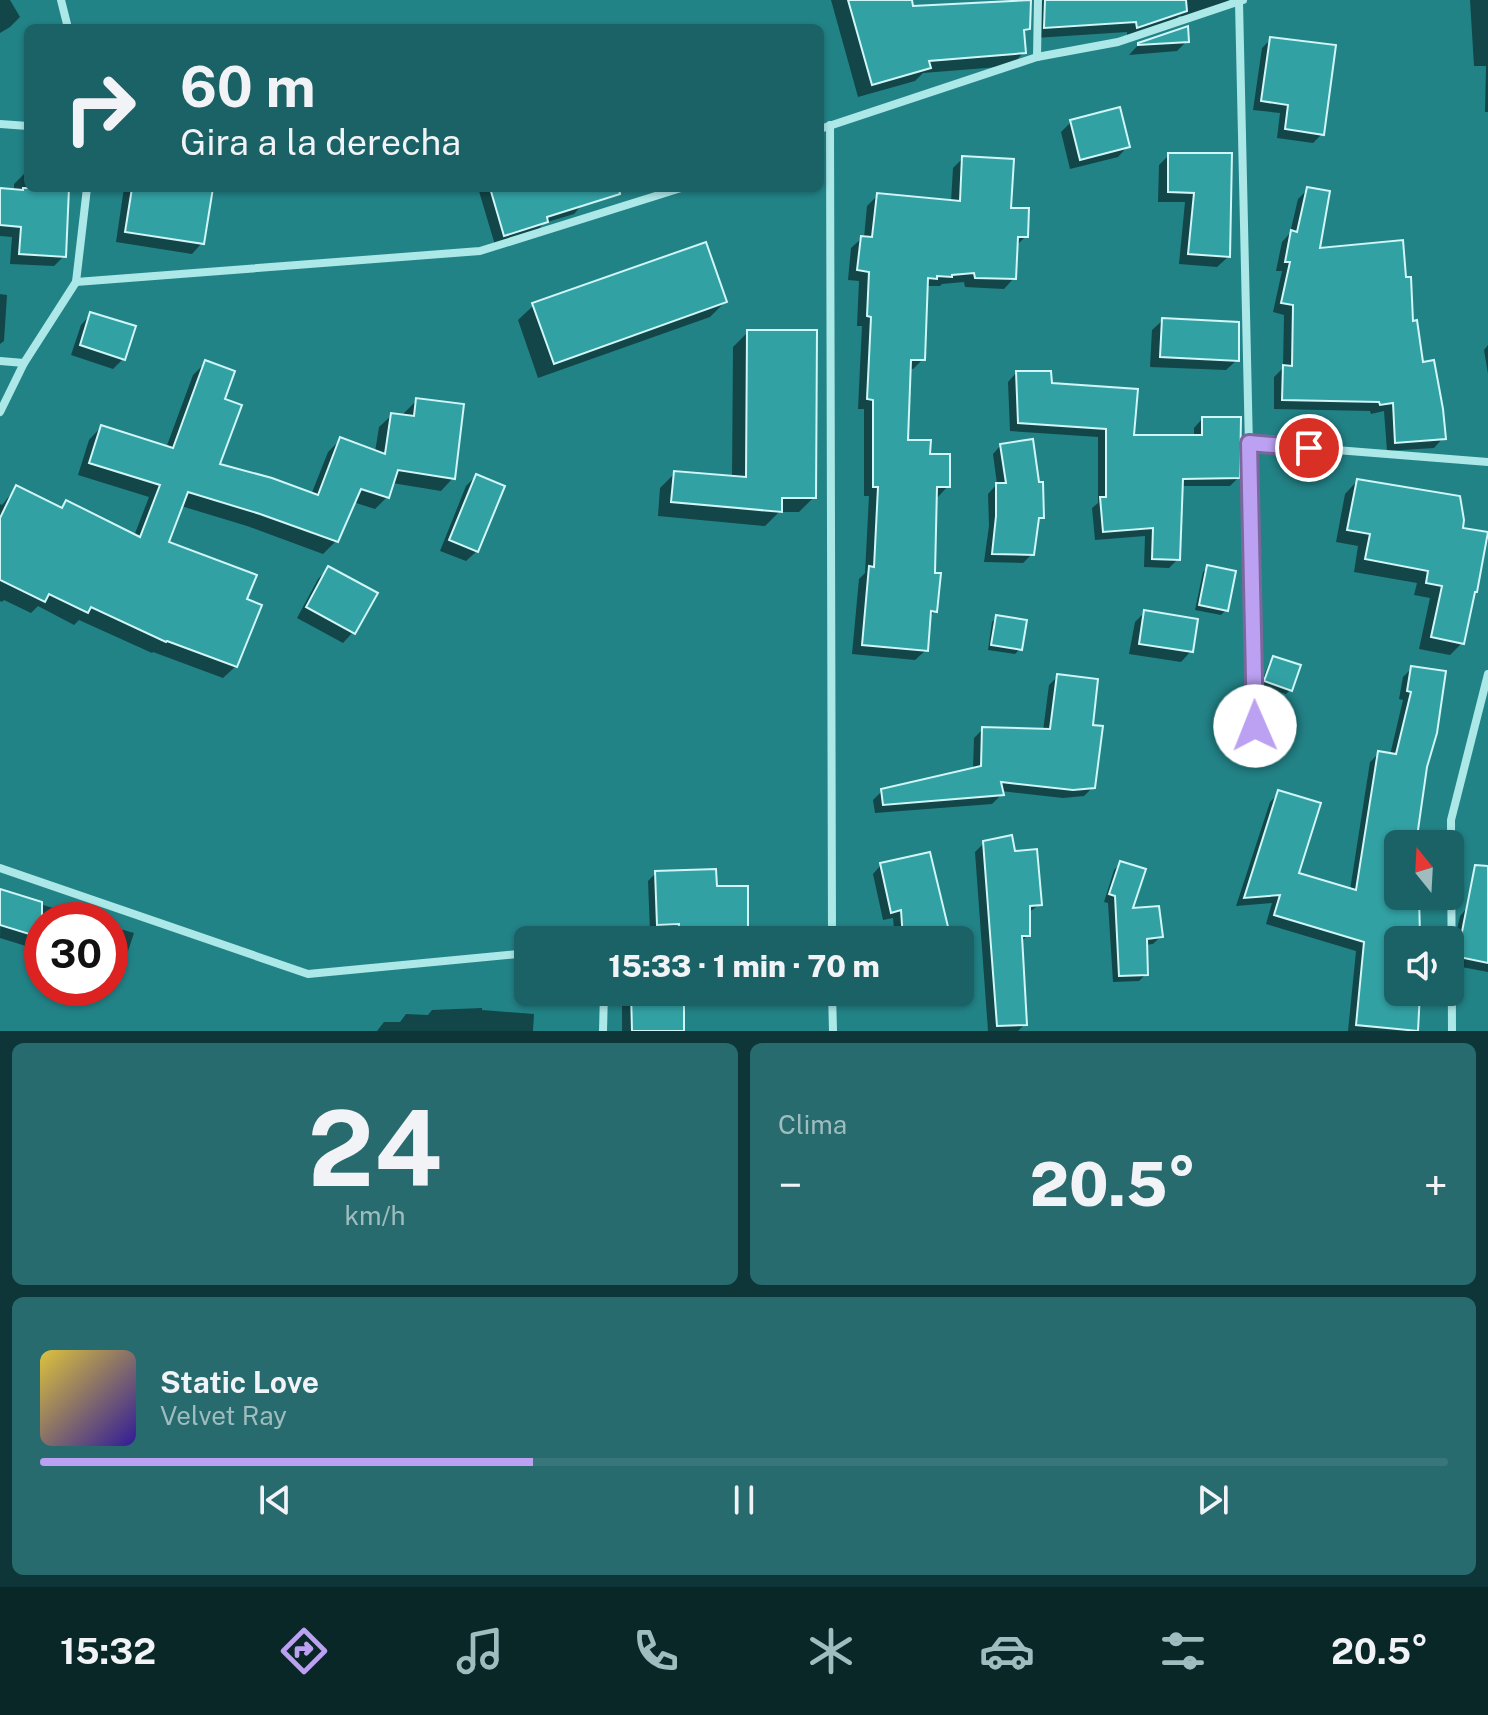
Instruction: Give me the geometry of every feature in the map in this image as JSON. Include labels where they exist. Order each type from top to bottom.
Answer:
[{"type":"street","points":[[61,0],[67,24]]},
{"type":"street","points":[[1037,57],[1038,0]]},
{"type":"street","points":[[824,127],[1037,57],[1118,42],[1242,1],[1256,758]]},
{"type":"street","points":[[0,124],[24,126]]},
{"type":"street","points":[[830,125],[832,926]]},
{"type":"street","points":[[0,412],[24,363],[76,282],[87,192]]},
{"type":"street","points":[[76,282],[480,251],[668,192]]},
{"type":"street","points":[[0,361],[24,363]]},
{"type":"street","points":[[1249,443],[1488,462]]},
{"type":"street","points":[[1452,1031],[1451,820],[1488,674]]},
{"type":"street","points":[[0,868],[308,974],[514,954]]},
{"type":"street","points":[[603,1031],[604,1006]]},
{"type":"street","points":[[832,1006],[833,1031]]},
{"type":"building","points":[[848,0],[912,0],[913,6],[1031,0],[1030,29],[1024,30],[1026,53],[929,61],[931,68],[872,85]]},
{"type":"building","points":[[1045,0],[1186,0],[1187,11],[1137,28],[1136,22],[1044,28]]},
{"type":"building","points":[[1188,26],[1189,42],[1138,45],[1138,43]]},
{"type":"building","points":[[1270,37],[1336,45],[1324,135],[1285,129],[1288,105],[1261,101]]},
{"type":"building","points":[[1120,107],[1130,147],[1080,160],[1070,120]]},
{"type":"building","points":[[1168,153],[1232,153],[1230,257],[1188,254],[1194,193],[1168,192]]},
{"type":"building","points":[[962,156],[1014,159],[1011,208],[1029,208],[1028,237],[1018,237],[1016,279],[975,278],[974,273],[928,278],[925,360],[911,360],[908,440],[931,440],[930,454],[950,454],[950,487],[937,487],[935,573],[941,573],[937,612],[931,611],[928,651],[862,645],[869,566],[874,567],[878,487],[873,487],[873,400],[867,399],[871,317],[867,316],[869,272],[857,270],[861,236],[872,237],[877,193],[960,201]]},
{"type":"building","points":[[1307,187],[1330,191],[1320,248],[1403,240],[1406,277],[1411,277],[1413,321],[1417,320],[1423,362],[1434,360],[1446,439],[1395,443],[1393,403],[1282,400],[1283,365],[1292,366],[1293,305],[1281,303],[1290,262],[1285,262],[1291,230],[1297,232]]},
{"type":"building","points":[[0,188],[24,188],[24,192],[69,192],[66,257],[19,254],[21,227],[0,225]]},
{"type":"building","points":[[131,192],[212,192],[204,244],[125,232]]},
{"type":"building","points":[[491,192],[620,192],[547,217],[548,222],[504,236]]},
{"type":"building","points":[[706,242],[727,302],[554,364],[532,303]]},
{"type":"building","points":[[90,312],[136,326],[125,360],[80,345]]},
{"type":"building","points":[[1162,318],[1239,322],[1239,361],[1160,357]]},
{"type":"building","points":[[747,330],[817,330],[816,498],[782,498],[782,512],[671,502],[674,471],[746,477]]},
{"type":"building","points":[[205,360],[235,371],[225,399],[242,405],[220,464],[318,495],[340,437],[385,454],[391,413],[414,416],[416,398],[464,404],[455,479],[398,470],[389,498],[361,489],[338,542],[188,492],[169,542],[257,575],[247,599],[262,605],[237,667],[166,642],[91,607],[88,613],[49,594],[45,602],[0,580],[0,518],[16,485],[62,508],[66,500],[140,537],[160,485],[89,463],[101,425],[173,448]]},
{"type":"building","points":[[1016,371],[1051,371],[1052,383],[1138,389],[1134,435],[1202,435],[1202,417],[1241,417],[1240,478],[1183,479],[1180,560],[1152,559],[1153,528],[1103,532],[1100,497],[1106,497],[1106,429],[1018,423]]},
{"type":"building","points":[[1033,439],[1039,482],[1043,482],[1044,518],[1039,518],[1034,555],[992,554],[996,483],[1006,483],[1000,444]]},
{"type":"building","points":[[476,474],[505,486],[478,552],[449,540]]},
{"type":"building","points":[[1357,479],[1460,496],[1463,528],[1488,532],[1464,644],[1431,637],[1442,586],[1426,583],[1428,571],[1365,559],[1370,534],[1347,530]]},
{"type":"building","points":[[1207,565],[1236,571],[1228,611],[1199,605]]},
{"type":"building","points":[[328,566],[378,593],[355,634],[306,607]]},
{"type":"building","points":[[1144,610],[1198,619],[1193,652],[1139,644]]},
{"type":"building","points":[[996,615],[1027,620],[1022,650],[991,645]]},
{"type":"building","points":[[1273,656],[1301,665],[1292,691],[1264,681]]},
{"type":"building","points":[[1411,666],[1446,671],[1418,830],[1384,830],[1384,910],[1419,910],[1420,926],[1384,926],[1384,1006],[1419,1006],[1418,1031],[1356,1025],[1364,942],[1274,915],[1280,895],[1244,898],[1278,790],[1321,803],[1299,873],[1356,890],[1378,751],[1396,754],[1411,692],[1407,691]]},
{"type":"building","points":[[1057,674],[1098,679],[1093,725],[1103,726],[1095,788],[1073,790],[1001,782],[1004,795],[883,805],[881,789],[981,766],[982,727],[1050,729]]},
{"type":"building","points":[[1012,835],[1015,851],[1037,849],[1042,905],[1030,906],[1030,936],[1022,936],[1027,1025],[997,1026],[983,841]]},
{"type":"building","points":[[930,852],[948,926],[902,926],[901,910],[891,913],[880,863]]},
{"type":"building","points":[[1120,861],[1146,869],[1133,908],[1159,906],[1163,937],[1147,939],[1148,975],[1119,976],[1115,896],[1109,894]]},
{"type":"building","points":[[1475,865],[1488,866],[1488,963],[1464,958],[1463,926]]},
{"type":"building","points":[[716,869],[717,886],[748,886],[748,926],[657,925],[655,871]]},
{"type":"building","points":[[0,889],[42,902],[24,902],[24,932],[0,925]]},
{"type":"building","points":[[631,1006],[684,1006],[684,1031],[632,1031]]},
{"type":"route","points":[[1255,726],[1249,443],[1309,448]]}]
